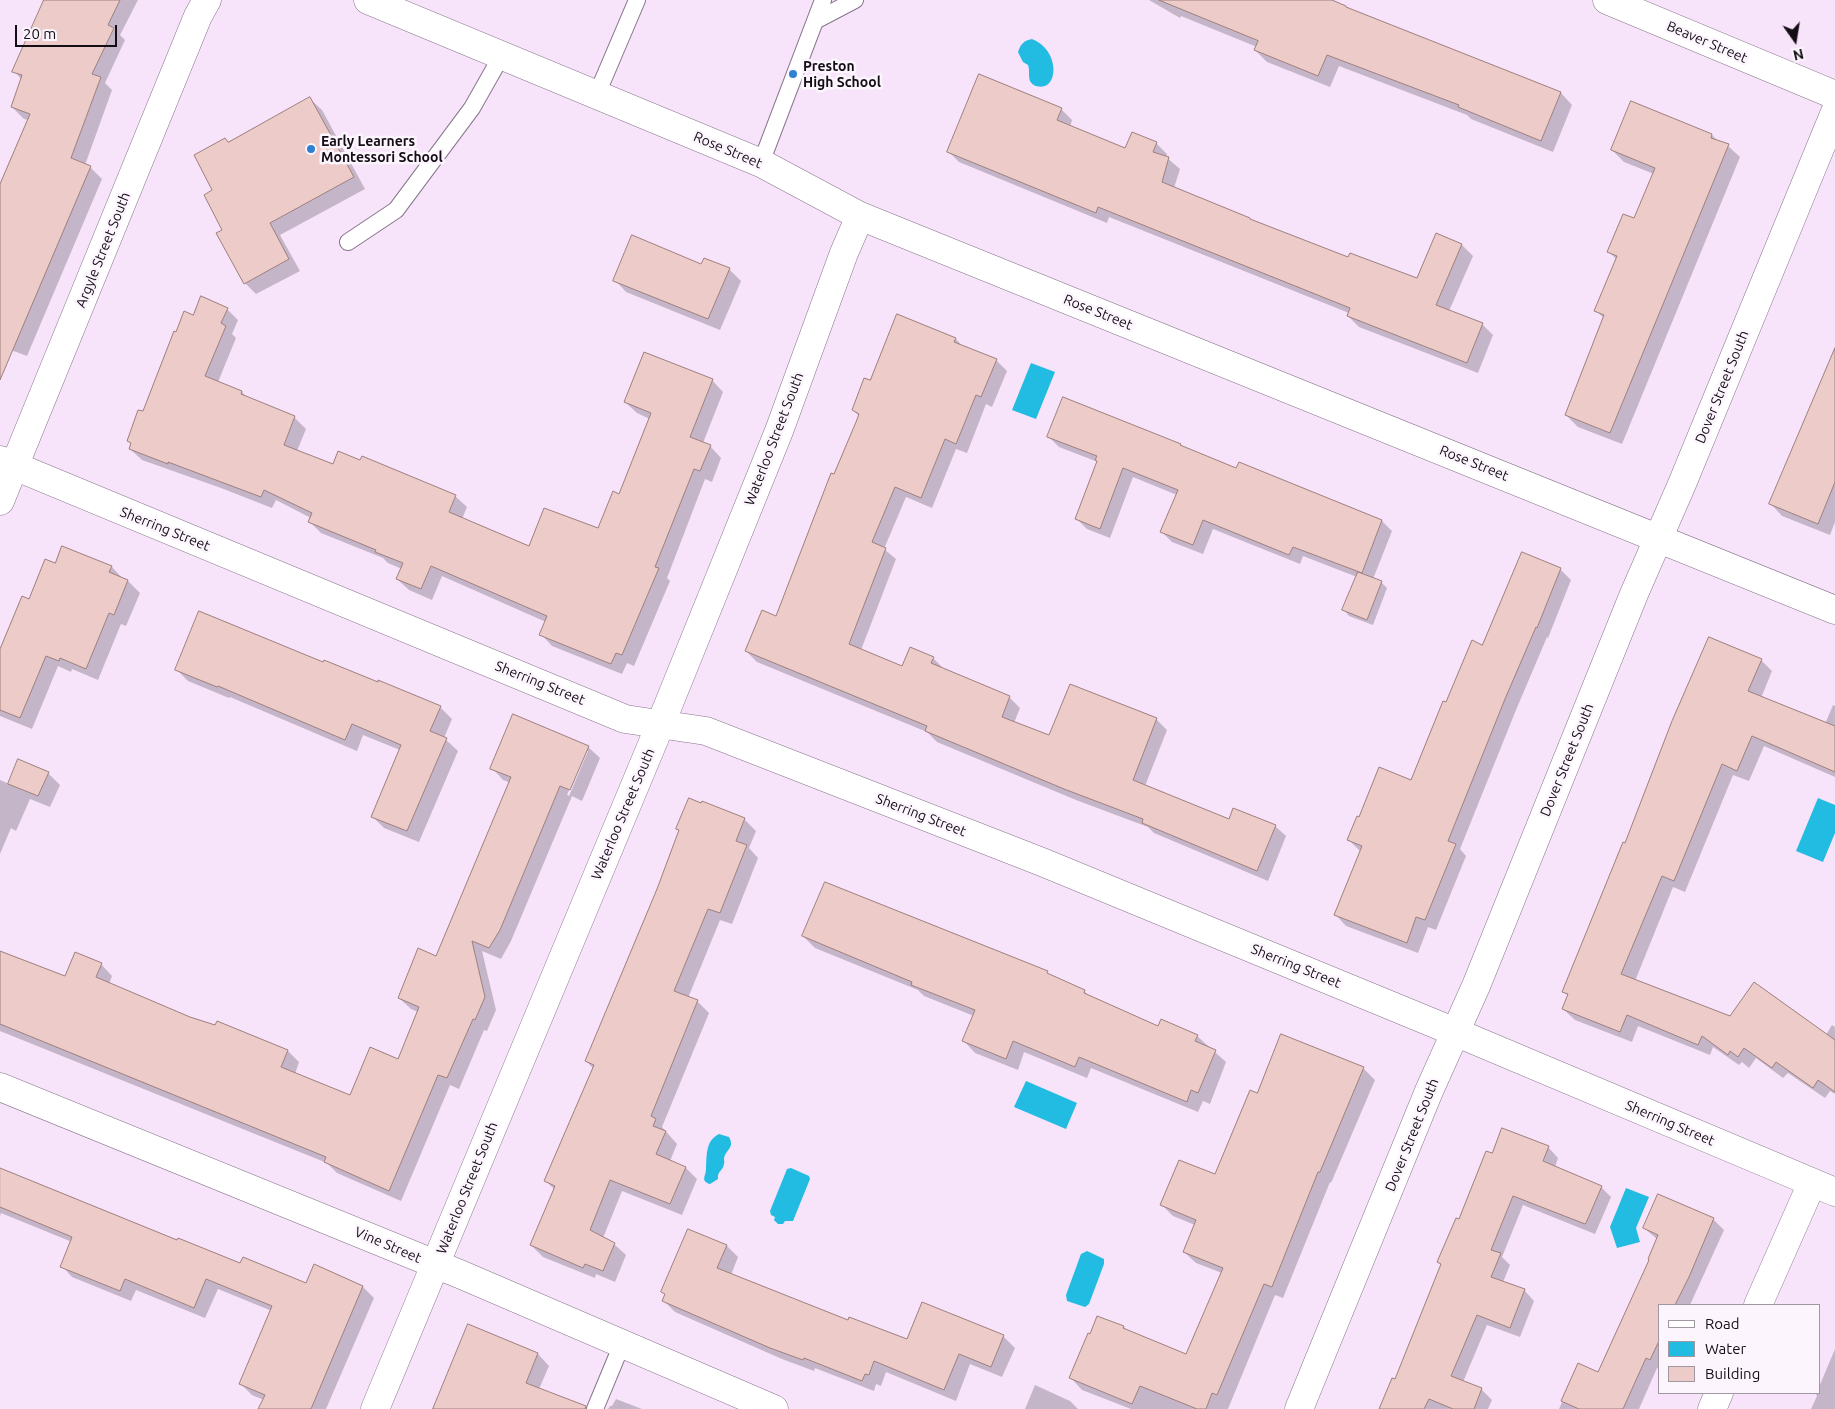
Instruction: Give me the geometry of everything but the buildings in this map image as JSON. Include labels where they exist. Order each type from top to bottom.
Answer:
[{"type":"street","name":"Argyle Street South","points":[[0,501],[7,463],[198,16],[207,0]]},
{"type":"street","name":"Rose Street","points":[[368,0],[761,163],[860,216],[1835,610]]},
{"type":"street","name":"Beaver Street","points":[[1607,0],[1835,95]]},
{"type":"street","name":"Dover Street South","points":[[1299,1409],[1429,1091],[1476,986],[1634,594],[1835,112]]},
{"type":"street","name":"Waterloo Street South","points":[[375,1409],[661,724],[779,431],[844,253],[860,216]]},
{"type":"street","name":"Sherring Street","points":[[7,463],[625,719],[706,731],[1042,862],[1455,1032],[1823,1188]]},
{"type":"street","name":"Vine Street","points":[[0,1087],[435,1265],[774,1409]]},
{"type":"street","points":[[1759,1304],[1823,1188]]},
{"type":"street","points":[[1712,1409],[1719,1394]]},
{"type":"lane","points":[[597,94],[637,0]]},
{"type":"lane","points":[[761,163],[823,0]]},
{"type":"lane","points":[[815,21],[855,0]]},
{"type":"lane","points":[[348,242],[396,210],[472,108],[502,54]]},
{"type":"lane","points":[[595,1409],[622,1344]]},
{"type":"water","points":[[1032,39],[1041,44],[1048,52],[1052,61],[1054,69],[1052,77],[1049,83],[1044,86],[1033,85],[1029,79],[1028,65],[1023,62],[1018,52],[1023,43]]},
{"type":"water","points":[[1031,363],[1055,372],[1036,419],[1012,410]]},
{"type":"water","points":[[1818,798],[1835,805],[1835,833],[1823,862],[1796,851]]},
{"type":"water","points":[[1026,1081],[1077,1103],[1066,1129],[1014,1107]]},
{"type":"water","points":[[719,1134],[729,1137],[731,1145],[724,1156],[724,1163],[718,1174],[718,1179],[710,1184],[704,1180],[708,1149],[711,1141]]},
{"type":"water","points":[[791,1168],[809,1176],[810,1179],[793,1221],[785,1221],[783,1224],[778,1224],[770,1211],[787,1169]]},
{"type":"water","points":[[1626,1188],[1649,1197],[1636,1228],[1640,1242],[1617,1248],[1610,1227]]},
{"type":"water","points":[[1087,1251],[1104,1259],[1104,1264],[1089,1304],[1085,1307],[1067,1301],[1066,1295],[1081,1254]]},
{"type":"place","name":"Preston High School","points":[[793,74]]},
{"type":"place","name":"Early Learners Montessori School","points":[[311,149]]}]
